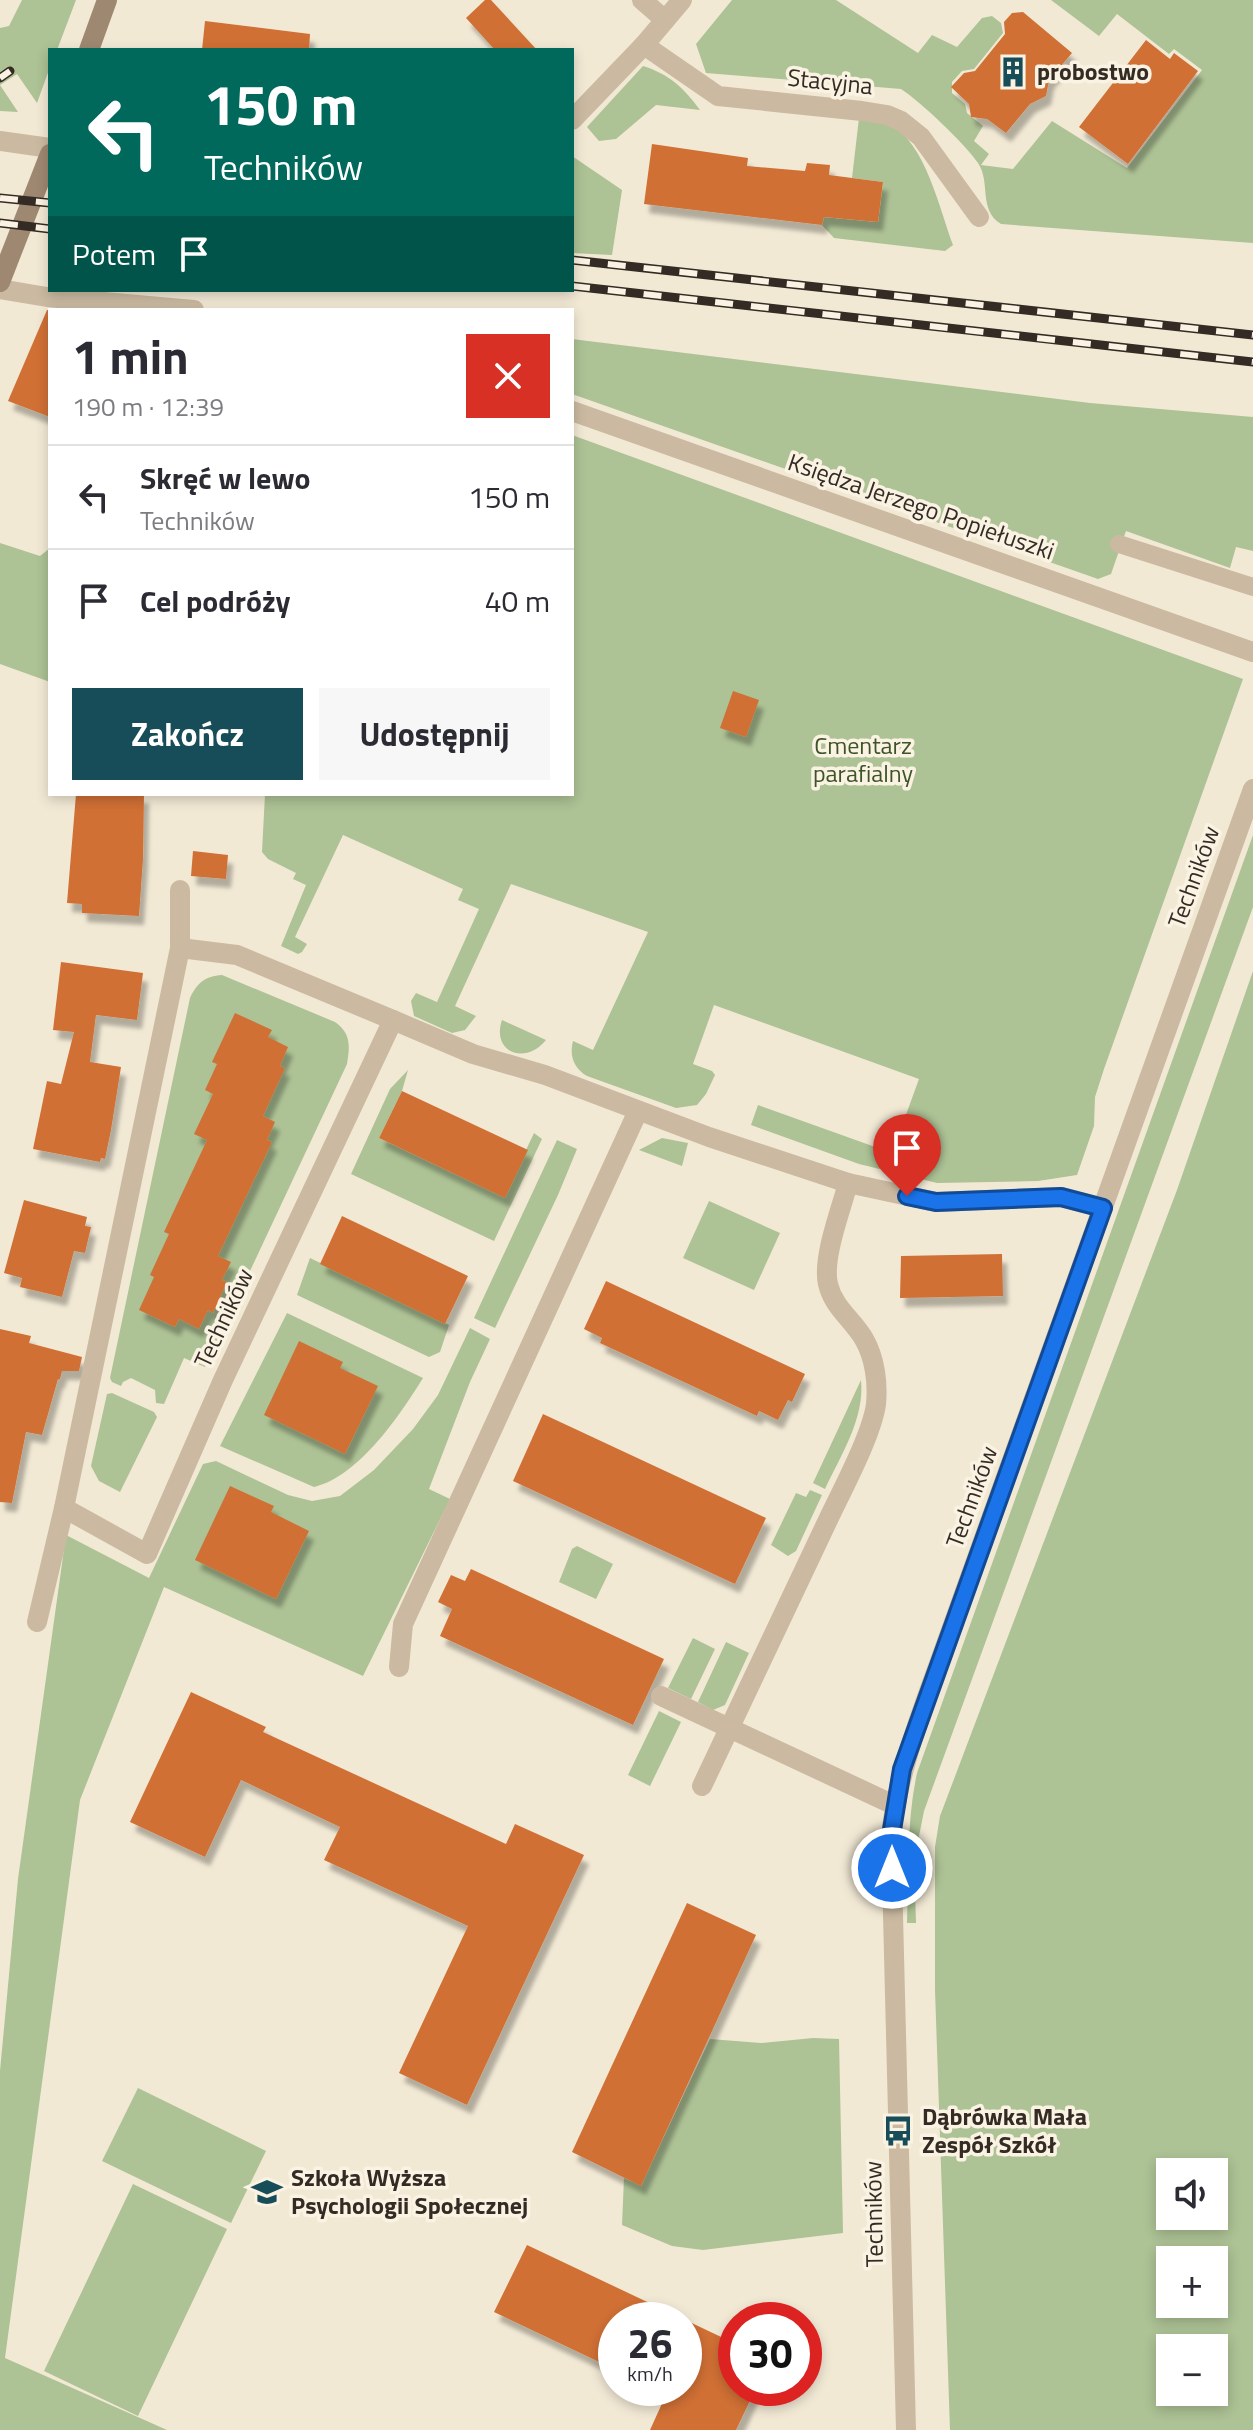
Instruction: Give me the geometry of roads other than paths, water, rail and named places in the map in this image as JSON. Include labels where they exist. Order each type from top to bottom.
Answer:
[{"type":"street","points":[[90,48],[107,0]]},
{"type":"street","points":[[642,0],[665,20]]},
{"type":"street","points":[[574,118],[682,0]]},
{"type":"street","name":"Stacyjna","points":[[644,45],[718,96],[862,111],[901,121],[921,137],[979,217]]},
{"type":"street","points":[[0,141],[48,148]]},
{"type":"street","points":[[0,282],[48,159]]},
{"type":"street","points":[[0,289],[32,295],[172,308]]},
{"type":"street","name":"Księdza Jerzego Popiełuszki","points":[[574,412],[1253,652]]},
{"type":"street","name":"Techników","points":[[906,2430],[891,1836],[894,1805],[902,1769],[1253,789]]},
{"type":"street","points":[[37,1622],[64,1508],[180,948],[180,890]]},
{"type":"street","points":[[180,948],[237,955],[473,1054],[545,1075],[638,1111],[848,1183],[936,1202],[1061,1197],[1103,1208]]},
{"type":"street","name":"Techników","points":[[64,1508],[147,1554],[223,1380],[393,1020]]},
{"type":"street","points":[[399,1667],[403,1624],[638,1111]]},
{"type":"street","points":[[702,1786],[837,1499],[876,1405],[872,1359],[864,1339],[831,1296],[827,1280],[829,1256],[848,1183]]},
{"type":"street","points":[[661,1696],[894,1805]]},
{"type":"lane","points":[[1119,544],[1253,587]]},
{"type":"railway","points":[[0,78],[10,71]]},
{"type":"railway","points":[[0,198],[48,203]]},
{"type":"railway","points":[[0,223],[48,229]]},
{"type":"railway","points":[[574,260],[1253,335]]},
{"type":"railway","points":[[574,286],[1253,362]]},
{"type":"place","name":"probostwo","points":[[1013,72]]},
{"type":"place","name":"Dąbrówka Mała Zespół Szkół","points":[[898,2131]]},
{"type":"place","name":"Szkoła Wyższa Psychologii Społecznej","points":[[267,2192]]},
{"type":"park label","name":"Cmentarz parafialny","points":[[863,760]]}]
